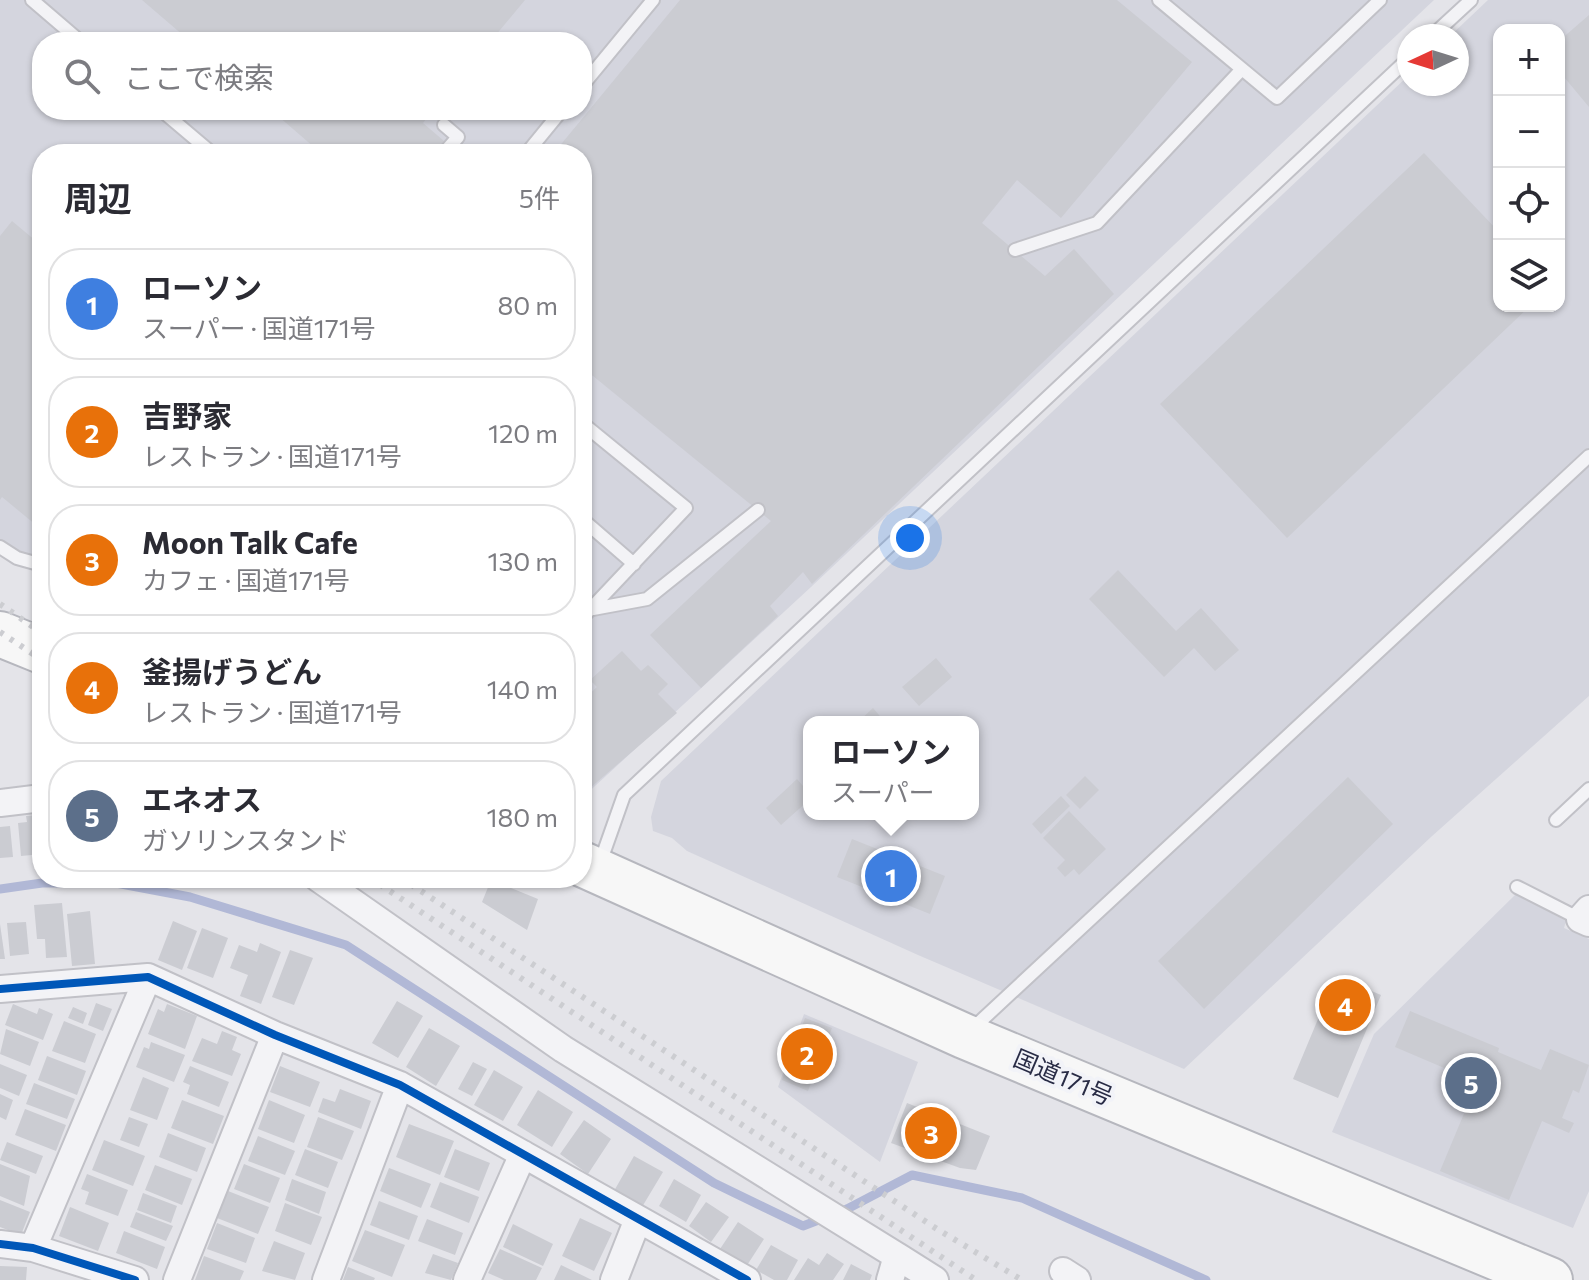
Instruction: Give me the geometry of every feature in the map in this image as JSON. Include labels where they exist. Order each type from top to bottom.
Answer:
[{"type":"highway","points":[[0,634],[32,647]]},
{"type":"highway","name":"国道171号","points":[[592,868],[964,1036],[1550,1280]]},
{"type":"street","points":[[0,803],[32,799]]},
{"type":"street","points":[[332,888],[563,1049],[893,1268],[935,1280]]},
{"type":"street","points":[[33,1248],[148,977]]},
{"type":"street","points":[[0,989],[148,977],[275,1035],[400,1085],[747,1280]]},
{"type":"street","points":[[177,1280],[275,1035]]},
{"type":"street","points":[[326,1280],[400,1085]]},
{"type":"street","points":[[467,1280],[523,1154]]},
{"type":"street","points":[[614,1280],[638,1219]]},
{"type":"street","points":[[0,1244],[33,1248],[69,1269],[135,1280]]},
{"type":"lane","points":[[32,0],[69,32]]},
{"type":"lane","points":[[592,74],[653,0]]},
{"type":"lane","points":[[1159,0],[1277,98],[1380,0]]},
{"type":"lane","points":[[1445,24],[1471,0]]},
{"type":"lane","points":[[1015,250],[1097,223],[1242,69]]},
{"type":"lane","points":[[592,861],[624,795],[1397,69]]},
{"type":"lane","points":[[173,120],[201,144]]},
{"type":"lane","points":[[534,144],[554,120]]},
{"type":"lane","points":[[444,125],[458,137],[452,144]]},
{"type":"lane","points":[[592,431],[686,508],[592,608]]},
{"type":"lane","points":[[964,1036],[1589,456]]},
{"type":"lane","points":[[592,612],[647,599],[758,510]]},
{"type":"lane","points":[[592,528],[634,564]]},
{"type":"lane","points":[[0,547],[17,558],[32,562]]},
{"type":"lane","points":[[1556,820],[1589,789]]},
{"type":"lane","points":[[1517,887],[1586,917]]},
{"type":"shaded area","points":[[0,0],[1434,0],[1409,24],[1397,24],[1397,35],[811,587],[592,789],[592,144],[32,144],[32,570],[0,546]]},
{"type":"shaded area","points":[[1488,0],[1589,0],[1589,696],[1431,837],[1184,1069],[918,955],[687,851],[672,838],[653,831],[651,817],[661,781],[1397,86],[1397,96],[1469,96],[1469,24],[1463,24]]},
{"type":"shaded area","points":[[1516,894],[1566,921],[1564,928],[1589,939],[1589,1191],[1573,1228],[1332,1132],[1374,1034]]},
{"type":"shaded area","points":[[804,1014],[918,1062],[880,1162],[778,1087]]},
{"type":"building","points":[[142,0],[525,0],[498,32],[179,32]]},
{"type":"building","points":[[680,0],[1117,0],[1192,62],[1061,218],[1017,180],[982,223],[1045,276],[1074,249],[1114,294],[812,584],[803,572],[770,606],[778,616],[701,688],[650,635],[771,521],[592,375],[592,144],[561,144],[581,120],[592,120],[592,107]]},
{"type":"building","points":[[1589,15],[1589,107],[1565,78],[1565,36]]},
{"type":"building","points":[[283,120],[425,120],[423,123],[444,141],[441,144],[310,144]]},
{"type":"building","points":[[1424,153],[1493,226],[1493,312],[1524,312],[1287,538],[1160,404]]},
{"type":"building","points":[[12,221],[32,238],[32,522],[2,497],[0,500],[0,236]]},
{"type":"building","points":[[1118,570],[1176,631],[1201,608],[1239,650],[1215,671],[1194,648],[1164,677],[1089,599]]},
{"type":"building","points":[[622,651],[641,671],[648,665],[668,684],[658,694],[677,713],[592,786],[592,692],[597,687],[592,678]]},
{"type":"building","points":[[936,658],[952,677],[919,706],[902,687]]},
{"type":"building","points":[[873,708],[880,716],[864,716]]},
{"type":"building","points":[[1085,776],[1099,790],[1080,809],[1066,795]]},
{"type":"building","points":[[1348,777],[1393,824],[1204,1009],[1158,961]]},
{"type":"building","points":[[797,779],[803,786],[803,805],[781,825],[766,808]]},
{"type":"building","points":[[1061,796],[1070,806],[1041,834],[1032,824]]},
{"type":"building","points":[[1069,811],[1106,849],[1079,875],[1074,869],[1065,877],[1057,868],[1065,860],[1043,838]]},
{"type":"building","points":[[32,815],[32,855],[21,856],[18,823],[27,822],[26,816]]},
{"type":"building","points":[[10,826],[13,857],[0,858],[0,827]]},
{"type":"building","points":[[852,839],[945,876],[930,914],[837,877]]},
{"type":"building","points":[[488,888],[511,888],[538,899],[527,930],[482,902]]},
{"type":"building","points":[[62,903],[67,957],[46,958],[45,939],[37,939],[34,905]]},
{"type":"building","points":[[90,911],[95,964],[72,966],[67,914]]},
{"type":"building","points":[[173,921],[197,931],[182,970],[158,960]]},
{"type":"building","points":[[26,922],[29,954],[10,956],[7,923]]},
{"type":"building","points":[[0,924],[5,959],[0,959]]},
{"type":"building","points":[[202,928],[228,938],[213,978],[187,968]]},
{"type":"building","points":[[260,943],[281,952],[261,1004],[240,996],[248,975],[230,968],[239,945],[257,952]]},
{"type":"building","points":[[290,950],[313,958],[294,1005],[272,997]]},
{"type":"building","points":[[1336,976],[1381,995],[1338,1098],[1293,1079]]},
{"type":"building","points":[[397,1001],[423,1016],[398,1058],[372,1043]]},
{"type":"building","points":[[96,1003],[112,1009],[103,1031],[88,1025]]},
{"type":"building","points":[[13,1004],[37,1014],[39,1008],[53,1014],[43,1040],[5,1025]]},
{"type":"building","points":[[167,1004],[197,1016],[185,1049],[148,1034],[158,1009],[164,1012]]},
{"type":"building","points":[[73,1007],[87,1013],[83,1024],[68,1018]]},
{"type":"building","points":[[1410,1011],[1499,1048],[1498,1052],[1541,1070],[1550,1049],[1589,1065],[1579,1093],[1573,1090],[1562,1118],[1574,1123],[1569,1133],[1542,1121],[1509,1200],[1440,1171],[1473,1092],[1480,1095],[1484,1085],[1395,1047]]},
{"type":"building","points":[[805,1018],[832,1028],[808,1091],[782,1080]]},
{"type":"building","points":[[64,1021],[96,1034],[85,1063],[52,1051]]},
{"type":"building","points":[[429,1028],[460,1046],[436,1086],[406,1067]]},
{"type":"building","points":[[6,1029],[39,1042],[30,1066],[0,1054]]},
{"type":"building","points":[[222,1031],[237,1037],[232,1050],[241,1054],[232,1076],[192,1061],[202,1038],[217,1044]]},
{"type":"building","points":[[151,1042],[185,1055],[174,1082],[136,1067],[144,1047],[149,1049]]},
{"type":"building","points":[[47,1056],[86,1071],[77,1095],[38,1080]]},
{"type":"building","points":[[473,1062],[487,1069],[472,1096],[458,1089]]},
{"type":"building","points":[[0,1064],[27,1075],[19,1096],[0,1088]]},
{"type":"building","points":[[190,1066],[229,1082],[219,1107],[187,1094],[190,1085],[183,1082]]},
{"type":"building","points":[[280,1066],[320,1082],[310,1107],[270,1092]]},
{"type":"building","points":[[494,1070],[523,1087],[503,1121],[474,1105]]},
{"type":"building","points":[[143,1077],[169,1088],[157,1120],[130,1110]]},
{"type":"building","points":[[34,1083],[75,1099],[67,1119],[26,1104]]},
{"type":"building","points":[[340,1089],[371,1101],[361,1129],[318,1112],[323,1098],[335,1102]]},
{"type":"building","points":[[538,1090],[573,1112],[552,1147],[517,1125]]},
{"type":"building","points":[[0,1094],[13,1100],[6,1120],[0,1117]]},
{"type":"building","points":[[182,1100],[224,1116],[213,1144],[171,1128]]},
{"type":"building","points":[[269,1100],[305,1115],[294,1143],[258,1129]]},
{"type":"building","points":[[907,1103],[990,1136],[976,1170],[960,1168],[891,1143]]},
{"type":"building","points":[[25,1109],[66,1125],[56,1151],[15,1135]]},
{"type":"building","points":[[129,1117],[148,1124],[139,1147],[120,1140]]},
{"type":"building","points":[[318,1117],[354,1131],[342,1160],[307,1147]]},
{"type":"building","points":[[584,1120],[611,1139],[588,1174],[560,1154]]},
{"type":"building","points":[[409,1124],[454,1141],[440,1175],[396,1157]]},
{"type":"building","points":[[168,1133],[206,1148],[197,1172],[159,1157]]},
{"type":"building","points":[[258,1136],[295,1151],[285,1175],[248,1161]]},
{"type":"building","points":[[104,1140],[145,1156],[133,1186],[92,1170]]},
{"type":"building","points":[[7,1142],[43,1156],[36,1174],[0,1160]]},
{"type":"building","points":[[305,1149],[338,1162],[328,1188],[295,1175]]},
{"type":"building","points":[[455,1149],[490,1163],[479,1191],[444,1177]]},
{"type":"building","points":[[634,1156],[663,1172],[642,1207],[614,1191]]},
{"type":"building","points":[[0,1164],[30,1176],[24,1206],[0,1196]]},
{"type":"building","points":[[244,1164],[280,1178],[270,1203],[234,1189]]},
{"type":"building","points":[[155,1165],[192,1179],[182,1205],[145,1190]]},
{"type":"building","points":[[389,1168],[431,1184],[421,1208],[380,1191]]},
{"type":"building","points":[[87,1174],[128,1190],[118,1216],[85,1204],[89,1192],[81,1189]]},
{"type":"building","points":[[292,1179],[326,1192],[319,1214],[285,1200]]},
{"type":"building","points":[[674,1179],[701,1195],[686,1222],[659,1206]]},
{"type":"building","points":[[440,1182],[479,1197],[469,1223],[430,1207]]},
{"type":"building","points":[[228,1191],[269,1207],[258,1234],[217,1218]]},
{"type":"building","points":[[143,1193],[177,1206],[171,1223],[137,1210]]},
{"type":"building","points":[[0,1200],[30,1212],[21,1235],[0,1227]]},
{"type":"building","points":[[379,1201],[418,1216],[409,1240],[370,1225]]},
{"type":"building","points":[[706,1202],[729,1217],[711,1242],[689,1226]]},
{"type":"building","points":[[285,1203],[322,1217],[311,1245],[275,1231]]},
{"type":"building","points":[[70,1207],[109,1223],[98,1251],[59,1236]]},
{"type":"building","points":[[136,1212],[173,1226],[166,1241],[130,1227]]},
{"type":"building","points":[[580,1218],[612,1233],[594,1271],[562,1256]]},
{"type":"building","points":[[427,1219],[463,1233],[455,1255],[418,1241]]},
{"type":"building","points":[[738,1222],[764,1239],[744,1270],[718,1252]]},
{"type":"building","points":[[217,1223],[255,1238],[246,1263],[207,1249]]},
{"type":"building","points":[[513,1224],[553,1244],[543,1266],[503,1247]]},
{"type":"building","points":[[365,1230],[405,1245],[392,1277],[352,1261]]},
{"type":"building","points":[[124,1231],[165,1247],[157,1269],[116,1253]]},
{"type":"building","points":[[274,1241],[305,1253],[295,1280],[262,1271]]},
{"type":"building","points":[[771,1245],[798,1260],[787,1280],[774,1280],[756,1270]]},
{"type":"building","points":[[500,1249],[542,1268],[536,1280],[504,1280],[488,1273]]},
{"type":"building","points":[[827,1253],[844,1264],[833,1280],[794,1280],[808,1258],[819,1265]]},
{"type":"building","points":[[433,1254],[458,1263],[451,1280],[425,1273]]},
{"type":"building","points":[[204,1256],[244,1271],[240,1280],[195,1280]]},
{"type":"building","points":[[851,1264],[872,1275],[870,1280],[843,1280]]},
{"type":"building","points":[[561,1265],[592,1280],[554,1280]]},
{"type":"building","points":[[0,1266],[27,1267],[26,1280],[0,1280]]},
{"type":"building","points":[[348,1267],[375,1278],[343,1280]]},
{"type":"waterway","points":[[0,889],[32,884]]},
{"type":"waterway","points":[[142,888],[190,897],[346,945],[714,1183],[803,1226],[847,1209],[912,1175],[1022,1198],[1206,1280]]},
{"type":"railway","points":[[0,604],[32,626]]},
{"type":"railway","points":[[0,632],[32,653]]},
{"type":"railway","points":[[385,888],[976,1280]]},
{"type":"railway","points":[[416,888],[937,1229],[1022,1280]]},
{"type":"cycle path","points":[[0,989],[148,977],[275,1035],[400,1085],[747,1280]]},
{"type":"cycle path","points":[[0,1244],[33,1248],[135,1280]]},
{"type":"place","name":"ローソン","points":[[891,876]]},
{"type":"place","name":"釜揚げうどん","points":[[1345,1005]]},
{"type":"place","name":"吉野家","points":[[807,1054]]},
{"type":"place","name":"エネオス","points":[[1471,1083]]},
{"type":"place","name":"Moon Talk Cafe","points":[[931,1133]]}]
